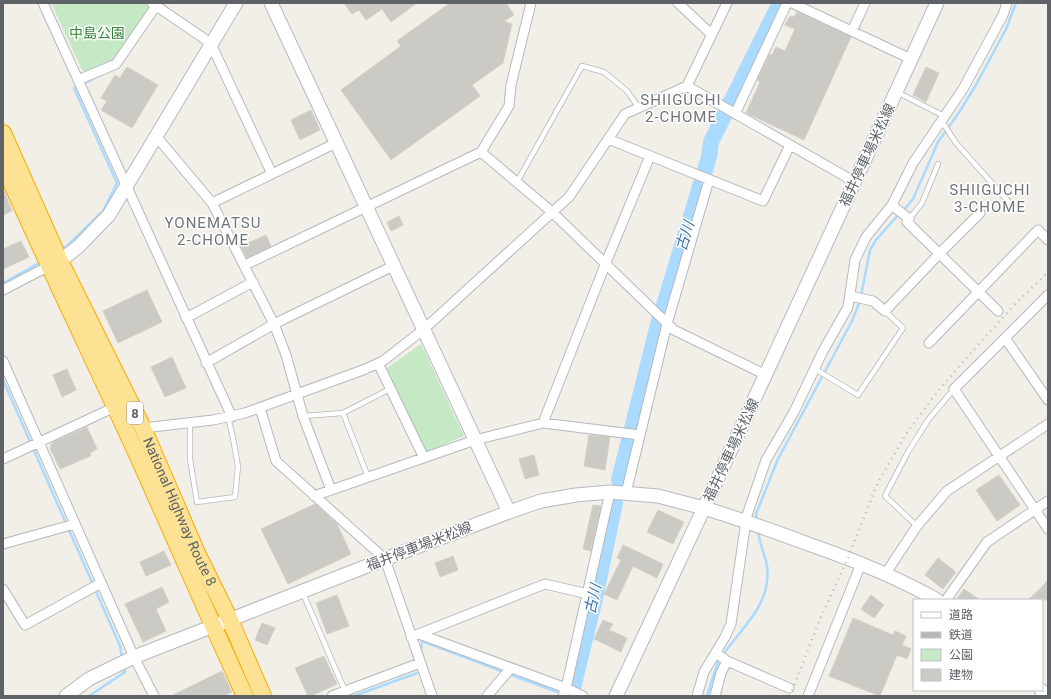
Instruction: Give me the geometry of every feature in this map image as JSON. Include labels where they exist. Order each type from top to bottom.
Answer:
[{"type":"highway","name":"National Highway Route 8","points":[[3,133],[78,326],[245,696]]},
{"type":"highway","name":"National Highway Route 8","points":[[3,164],[54,264],[143,428],[196,553],[230,620],[263,696]]},
{"type":"street","points":[[42,3],[230,417]]},
{"type":"street","points":[[3,290],[54,264],[78,247],[109,215],[236,3]]},
{"type":"street","points":[[270,3],[509,512]]},
{"type":"street","points":[[245,265],[481,152],[509,106],[510,85],[531,3]]},
{"type":"street","points":[[678,3],[711,34]]},
{"type":"street","points":[[143,428],[230,417],[260,408],[383,361],[423,330],[569,197],[624,114],[687,86],[727,3]]},
{"type":"street","points":[[735,114],[787,3]]},
{"type":"street","points":[[792,3],[911,59]]},
{"type":"street","points":[[852,31],[865,3]]},
{"type":"street","name":"福井停車場米松線","points":[[66,696],[90,679],[134,657],[509,512],[554,498],[610,492],[626,493],[668,498],[704,508],[937,3]]},
{"type":"street","points":[[698,696],[704,672],[731,624],[746,521],[766,460],[794,412],[823,351],[848,307],[855,260],[866,237],[892,204],[913,163],[962,89],[1004,15],[1007,3]]},
{"type":"street","points":[[78,80],[116,64],[154,4],[211,44],[272,174]]},
{"type":"street","points":[[687,86],[855,182]]},
{"type":"street","points":[[156,136],[212,203],[245,265],[274,324],[286,355],[303,416],[331,490]]},
{"type":"street","points":[[608,139],[763,201],[790,145]]},
{"type":"street","points":[[212,203],[336,143]]},
{"type":"street","points":[[481,152],[552,212],[605,265],[674,330],[766,375]]},
{"type":"street","points":[[543,423],[605,265],[650,156]]},
{"type":"street","points":[[626,493],[667,324],[709,180]]},
{"type":"street","points":[[892,204],[909,219],[907,222],[998,311]]},
{"type":"street","points":[[850,296],[873,301],[885,311],[980,213]]},
{"type":"street","points":[[929,343],[1038,230],[1048,240]]},
{"type":"street","points":[[206,363],[274,324],[393,266]]},
{"type":"street","points":[[186,318],[253,282]]},
{"type":"street","points":[[1048,294],[954,389],[1048,529]]},
{"type":"street","points":[[1005,338],[1048,400]]},
{"type":"street","points":[[3,361],[5,372],[39,442],[134,657],[154,696]]},
{"type":"street","points":[[378,363],[424,458]]},
{"type":"street","points":[[3,459],[115,407]]},
{"type":"street","points":[[260,408],[276,462],[385,559],[415,636],[420,663],[432,696]]},
{"type":"street","points":[[314,496],[475,440],[543,423],[640,435]]},
{"type":"street","points":[[886,573],[917,526],[947,492],[1048,424]]},
{"type":"street","points":[[565,692],[610,492]]},
{"type":"street","points":[[947,599],[987,542],[1048,501]]},
{"type":"street","points":[[616,696],[704,508],[746,521],[886,573],[935,599]]},
{"type":"street","points":[[3,544],[75,524]]},
{"type":"street","points":[[808,696],[861,564]]},
{"type":"street","points":[[3,589],[25,625],[101,583]]},
{"type":"street","points":[[415,636],[546,584],[588,594]]},
{"type":"street","points":[[415,636],[511,668],[565,692],[583,696]]},
{"type":"street","points":[[716,652],[727,661],[789,688]]},
{"type":"street","points":[[715,696],[721,673],[727,661]]},
{"type":"street","points":[[332,696],[420,663]]},
{"type":"street","points":[[487,696],[511,668]]},
{"type":"lane","points":[[517,182],[582,66],[604,72],[627,91],[639,108]]},
{"type":"lane","points":[[896,91],[942,118],[956,144],[1015,209]]},
{"type":"lane","points":[[909,219],[922,203],[938,164]]},
{"type":"lane","points":[[814,369],[858,395],[903,328],[885,311]]},
{"type":"lane","points":[[303,416],[343,413],[390,389]]},
{"type":"lane","points":[[917,526],[885,496],[908,452],[928,420],[954,389]]},
{"type":"lane","points":[[343,413],[368,477]]},
{"type":"lane","points":[[190,422],[190,459],[197,502],[235,498],[238,466],[230,417]]},
{"type":"lane","points":[[302,591],[345,691]]},
{"type":"green space","name":"中島公園","points":[[53,3],[144,3],[151,8],[115,60],[83,72],[52,5]]},
{"type":"green space","points":[[421,344],[464,436],[426,452],[386,369]]},
{"type":"building","points":[[344,3],[417,3],[391,22],[382,9],[366,20],[359,10],[352,14]]},
{"type":"building","points":[[450,3],[506,3],[514,15],[504,21],[512,24],[503,63],[472,85],[480,96],[391,160],[341,90],[401,46],[397,41]]},
{"type":"building","points":[[797,12],[851,37],[804,140],[746,113],[760,82],[757,80],[770,54],[772,55],[776,47],[785,51],[795,29],[785,25],[790,16],[794,17]]},
{"type":"building","points":[[127,67],[158,85],[132,128],[101,110],[107,101],[101,98],[115,75],[120,78]]},
{"type":"building","points":[[926,67],[939,73],[926,102],[913,95]]},
{"type":"building","points":[[311,110],[320,130],[300,140],[291,120]]},
{"type":"building","points":[[3,189],[12,211],[3,215]]},
{"type":"building","points":[[399,216],[403,225],[391,231],[387,222]]},
{"type":"building","points":[[266,235],[271,246],[247,258],[241,246]]},
{"type":"building","points":[[21,241],[29,257],[3,269],[3,249]]},
{"type":"building","points":[[147,290],[162,322],[118,343],[103,311]]},
{"type":"building","points":[[172,357],[186,388],[165,397],[151,367]]},
{"type":"building","points":[[67,369],[76,390],[62,397],[53,375]]},
{"type":"building","points":[[87,427],[97,449],[90,453],[91,456],[60,469],[50,448],[52,443]]},
{"type":"building","points":[[589,435],[610,437],[605,470],[584,466]]},
{"type":"building","points":[[534,455],[539,475],[525,479],[519,459]]},
{"type":"building","points":[[999,475],[1020,505],[997,521],[976,490]]},
{"type":"building","points":[[315,504],[337,524],[351,554],[288,584],[261,529]]},
{"type":"building","points":[[593,505],[601,506],[591,551],[583,549]]},
{"type":"building","points":[[658,510],[684,522],[673,544],[647,532]]},
{"type":"building","points":[[623,545],[663,564],[657,578],[633,566],[617,600],[604,594],[621,560],[617,558]]},
{"type":"building","points":[[164,551],[171,565],[146,576],[140,562]]},
{"type":"building","points":[[453,556],[458,570],[440,577],[435,563]]},
{"type":"building","points":[[938,558],[956,572],[943,589],[925,575]]},
{"type":"building","points":[[1048,580],[1048,600],[1029,599]]},
{"type":"building","points":[[162,587],[169,602],[156,609],[166,631],[143,642],[125,604]]},
{"type":"building","points":[[964,589],[979,599],[957,599]]},
{"type":"building","points":[[337,595],[349,626],[327,634],[316,603]]},
{"type":"building","points":[[871,595],[884,605],[874,618],[861,609]]},
{"type":"building","points":[[853,618],[893,635],[895,631],[906,636],[902,645],[911,649],[907,659],[897,655],[880,696],[829,676]]},
{"type":"building","points":[[603,620],[613,624],[609,630],[627,638],[621,652],[594,639]]},
{"type":"building","points":[[262,623],[275,628],[267,645],[255,640]]},
{"type":"building","points":[[324,656],[337,684],[308,696],[295,668]]},
{"type":"building","points":[[222,671],[232,692],[224,696],[171,696]]},
{"type":"waterway","name":"古川","points":[[619,480],[658,325],[709,157],[711,142],[780,3]]},
{"type":"waterway","points":[[903,211],[913,199],[938,142],[960,111],[977,83],[1006,29],[1016,3]]},
{"type":"waterway","points":[[83,84],[105,73]]},
{"type":"waterway","points":[[61,250],[103,211],[117,183],[74,88],[78,86]]},
{"type":"waterway","points":[[861,296],[870,250],[876,240],[899,214]]},
{"type":"waterway","points":[[3,283],[41,262]]},
{"type":"waterway","points":[[757,522],[756,514],[778,459],[852,321],[860,301]]},
{"type":"waterway","points":[[3,380],[120,646],[122,657]]},
{"type":"waterway","name":"古川","points":[[571,696],[595,598],[615,503]]},
{"type":"waterway","points":[[723,655],[747,625],[765,592],[767,566],[758,531]]},
{"type":"waterway","points":[[421,651],[422,641],[504,672]]},
{"type":"waterway","points":[[707,696],[720,659]]},
{"type":"waterway","points":[[89,696],[125,672],[124,666]]},
{"type":"waterway","points":[[354,696],[417,673]]},
{"type":"waterway","points":[[509,674],[557,692]]},
{"type":"railway","points":[[790,696],[820,619],[848,558],[878,482],[908,431],[938,391],[977,346],[1016,303],[1048,272]]},
{"type":"district","name":"SHIIGUCHI 2-CHOME","points":[[681,108]]},
{"type":"district","name":"SHIIGUCHI 3-CHOME","points":[[990,198]]},
{"type":"district","name":"YONEMATSU 2-CHOME","points":[[213,232]]}]
